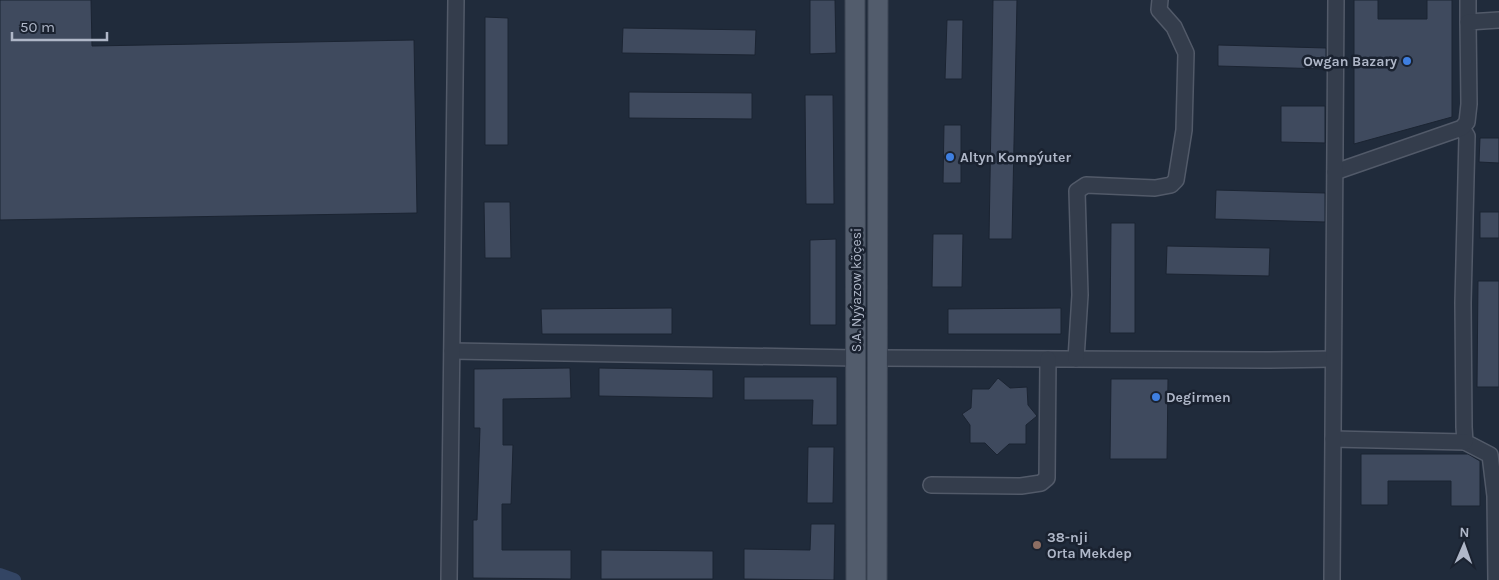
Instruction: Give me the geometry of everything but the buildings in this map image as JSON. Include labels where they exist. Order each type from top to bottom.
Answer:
[{"type":"main road","name":"S.A. Nyýazow köçesi","points":[[855,0],[856,580]]},
{"type":"main road","name":"S.A. Nyýazow köçesi","points":[[877,580],[878,0]]},
{"type":"street","points":[[449,580],[456,0]]},
{"type":"street","points":[[1076,359],[1080,295],[1078,191],[1086,185],[1164,187],[1176,180],[1184,130],[1186,53],[1174,27],[1159,10],[1160,0]]},
{"type":"street","points":[[1332,580],[1336,0]]},
{"type":"street","points":[[1335,172],[1462,128],[1467,122],[1469,104],[1468,0]]},
{"type":"street","points":[[1468,22],[1499,20]]},
{"type":"street","points":[[1462,128],[1467,136],[1463,303],[1466,442]]},
{"type":"street","points":[[452,351],[856,358]]},
{"type":"street","points":[[878,358],[1333,359]]},
{"type":"street","points":[[931,485],[1021,486],[1041,483],[1047,478],[1048,359]]},
{"type":"street","points":[[1333,439],[1466,442],[1490,455],[1495,496],[1497,575]]},
{"type":"waterway","points":[[0,575],[14,580]]},
{"type":"place","name":"Owgan Bazary","points":[[1407,61]]},
{"type":"place","name":"Altyn Kompýuter","points":[[950,157]]},
{"type":"place","name":"Degirmen","points":[[1156,397]]},
{"type":"place","name":"38-nji Orta Mekdep","points":[[1037,545]]}]
